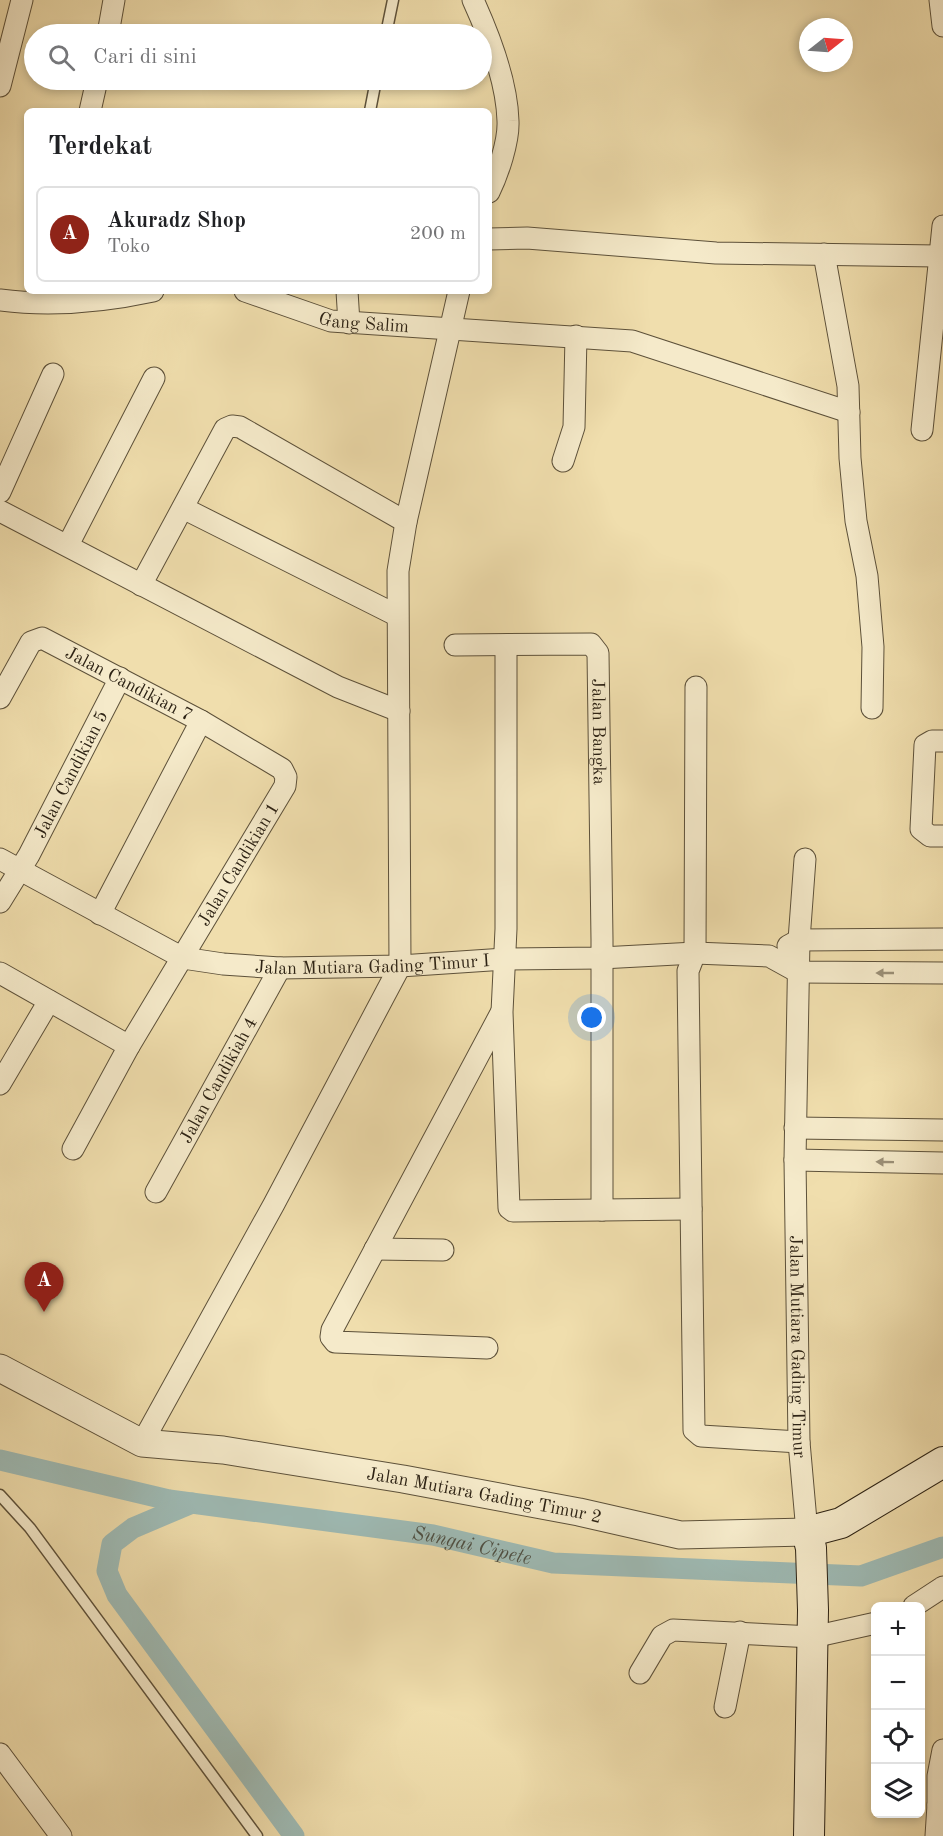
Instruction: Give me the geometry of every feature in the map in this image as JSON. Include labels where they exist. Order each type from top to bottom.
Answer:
[{"type":"main road","points":[[809,1540],[943,1462]]},
{"type":"main road","name":"Jalan Mutiara Gading Timur","points":[[809,1540],[813,1623],[809,1836]]},
{"type":"street","points":[[0,86],[22,0]]},
{"type":"street","points":[[110,24],[114,0]]},
{"type":"street","points":[[473,0],[482,24]]},
{"type":"street","points":[[940,0],[943,26]]},
{"type":"street","points":[[492,49],[497,62],[508,122],[498,175],[492,186]]},
{"type":"street","points":[[91,108],[95,90]]},
{"type":"street","points":[[922,430],[938,256],[943,225]]},
{"type":"street","points":[[492,239],[526,238],[716,253],[938,256]]},
{"type":"street","points":[[824,254],[848,386],[856,520],[867,576],[873,647],[872,708]]},
{"type":"street","points":[[0,300],[28,304],[100,302],[139,294]]},
{"type":"street","name":"Gang Salim","points":[[256,294],[314,316],[349,323],[632,341],[849,412]]},
{"type":"street","points":[[347,294],[349,323]]},
{"type":"street","points":[[151,1439],[400,966],[399,711],[396,615],[398,570],[406,522],[458,294]]},
{"type":"street","points":[[563,461],[574,427],[576,336]]},
{"type":"street","points":[[0,492],[53,374]]},
{"type":"street","points":[[68,545],[154,378]]},
{"type":"street","points":[[141,585],[225,429],[231,426],[240,427],[406,522]]},
{"type":"street","points":[[183,508],[396,615]]},
{"type":"street","points":[[0,511],[338,687],[399,711]]},
{"type":"street","name":"Jalan Candikian 7","points":[[0,698],[31,642],[36,638],[42,638],[201,721],[282,769]]},
{"type":"street","name":"Jalan Bangka","points":[[454,645],[591,644],[598,653],[602,958]]},
{"type":"street","points":[[506,645],[505,959],[502,1012],[509,1208],[513,1211],[691,1209]]},
{"type":"street","name":"Jalan Candikian 5","points":[[0,902],[9,864],[29,855],[120,678]]},
{"type":"street","points":[[696,687],[695,953],[688,971],[694,1430],[701,1436],[799,1442]]},
{"type":"street","points":[[100,914],[201,721]]},
{"type":"street","points":[[943,741],[932,741],[925,745],[921,829],[930,836],[943,836]]},
{"type":"street","name":"Jalan Candikian 1","points":[[73,1149],[129,1046],[285,786],[286,777],[282,769]]},
{"type":"street","name":"Jalan Mutiara Gading Timur","points":[[805,859],[799,940],[795,1160],[799,1442],[809,1540]]},
{"type":"street","name":"Jalan Mutiara Gading Timur I","points":[[9,864],[183,958],[223,964],[280,968],[400,966],[505,959],[602,958],[695,953],[769,956],[798,972]]},
{"type":"street","points":[[769,956],[799,940],[943,939]]},
{"type":"street","points":[[602,958],[602,1210]]},
{"type":"street","name":"Jalan Candikiah 4","points":[[156,1192],[280,968]]},
{"type":"street","points":[[798,972],[943,973]]},
{"type":"street","points":[[0,973],[129,1046]]},
{"type":"street","points":[[0,1084],[49,1001]]},
{"type":"street","points":[[487,1348],[335,1342],[331,1337],[332,1330],[502,1012]]},
{"type":"street","points":[[795,1128],[943,1130]]},
{"type":"street","points":[[795,1160],[943,1163]]},
{"type":"street","points":[[375,1249],[443,1250]]},
{"type":"street","name":"Jalan Mutiara Gading Timur 2","points":[[0,1349],[151,1439]]},
{"type":"street","name":"Jalan Mutiara Gading Timur 2","points":[[0,1368],[151,1439],[403,1479],[579,1512],[680,1535],[809,1540]]},
{"type":"street","points":[[920,1602],[943,1587]]},
{"type":"street","points":[[640,1673],[662,1636],[673,1630],[740,1632],[813,1623],[871,1623]]},
{"type":"street","points":[[725,1707],[740,1632]]},
{"type":"street","points":[[936,1836],[940,1806],[938,1776],[943,1750]]},
{"type":"street","points":[[0,1754],[61,1836]]},
{"type":"lane","points":[[388,24],[393,0]]},
{"type":"lane","points":[[371,108],[374,90]]},
{"type":"lane","points":[[0,1495],[30,1528],[257,1836]]},
{"type":"waterway","name":"Sungai Cipete","points":[[0,1460],[169,1500],[433,1535],[553,1563],[861,1576],[943,1547]]},
{"type":"waterway","points":[[192,1503],[133,1528],[112,1544],[107,1571],[117,1595],[294,1836]]},
{"type":"place","name":"Akuradz Shop","points":[[44,1312]]}]
